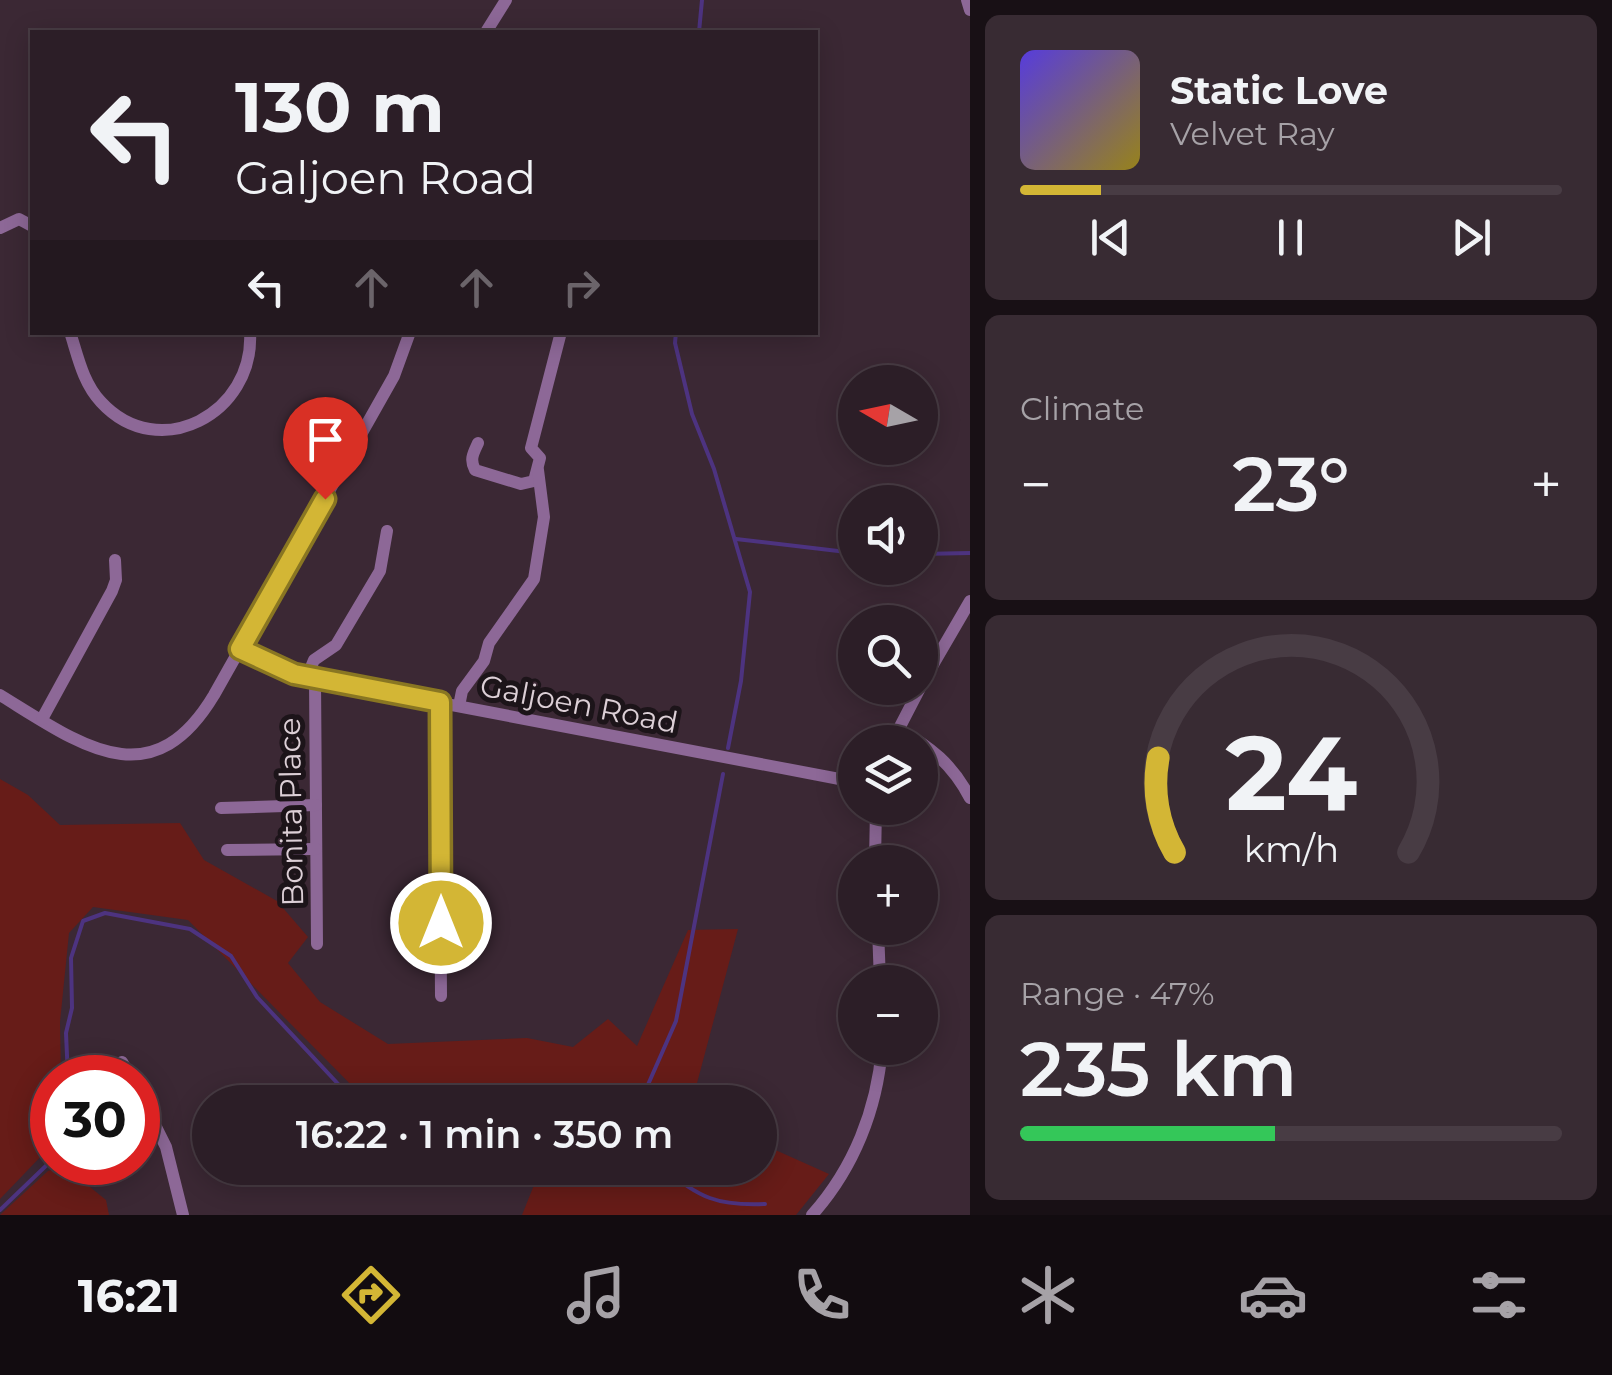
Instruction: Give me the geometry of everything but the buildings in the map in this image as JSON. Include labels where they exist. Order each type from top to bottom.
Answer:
[{"type":"street","points":[[487,30],[506,0]]},
{"type":"street","points":[[967,0],[970,10]]},
{"type":"street","points":[[0,228],[18,219],[30,225]]},
{"type":"street","points":[[71,335],[84,378],[100,401],[128,422],[168,429],[200,421],[232,396],[250,357],[250,335]]},
{"type":"street","points":[[0,695],[94,747],[113,753],[159,750],[186,734],[199,721],[394,376],[409,335]]},
{"type":"street","points":[[478,443],[473,451],[475,470],[526,485],[534,481],[540,458],[531,448],[561,335]]},
{"type":"street","points":[[459,706],[462,691],[534,579],[544,517],[538,470]]},
{"type":"street","points":[[311,678],[316,658],[336,645],[380,571],[387,531]]},
{"type":"street","points":[[42,719],[112,591],[115,560]]},
{"type":"street","points":[[938,656],[970,600]]},
{"type":"street","name":"Galjoen Road","points":[[240,649],[286,672],[311,678],[838,779]]},
{"type":"street","name":"Bonita Place","points":[[311,678],[317,944]]},
{"type":"street","points":[[440,702],[441,996]]},
{"type":"street","points":[[938,754],[970,798]]},
{"type":"street","points":[[222,808],[316,805]]},
{"type":"street","points":[[227,850],[316,848]]},
{"type":"street","points":[[812,1215],[835,1186],[860,1141],[879,1065]]},
{"type":"street","points":[[160,1135],[184,1215]]},
{"type":"shaded area","points":[[0,779],[28,795],[60,825],[180,823],[204,860],[277,901],[308,937],[288,963],[320,1002],[388,1044],[527,1038],[573,1047],[608,1019],[637,1046],[688,930],[738,929],[697,1085],[351,1085],[188,920],[93,907],[69,933],[61,1055],[30,1055],[30,1168],[0,1199]]},
{"type":"shaded area","points":[[777,1151],[829,1174],[796,1215],[522,1215],[534,1185],[777,1185]]},
{"type":"shaded area","points":[[33,1185],[87,1185],[106,1200],[109,1215],[0,1215]]},
{"type":"waterway","points":[[699,30],[702,0]]},
{"type":"waterway","points":[[676,335],[692,414],[714,469],[750,592],[741,681],[728,748]]},
{"type":"waterway","points":[[736,539],[838,551]]},
{"type":"waterway","points":[[938,554],[970,553]]},
{"type":"waterway","points":[[648,1085],[676,1021],[723,774]]},
{"type":"waterway","points":[[67,1055],[66,1033],[72,1008],[71,958],[83,921],[105,913],[190,929],[231,956],[257,997],[339,1085]]},
{"type":"waterway","points":[[0,1210],[30,1181]]},
{"type":"waterway","points":[[685,1185],[721,1201],[765,1204]]},
{"type":"route","points":[[325,499],[240,649],[294,674],[440,702],[441,923]]}]
